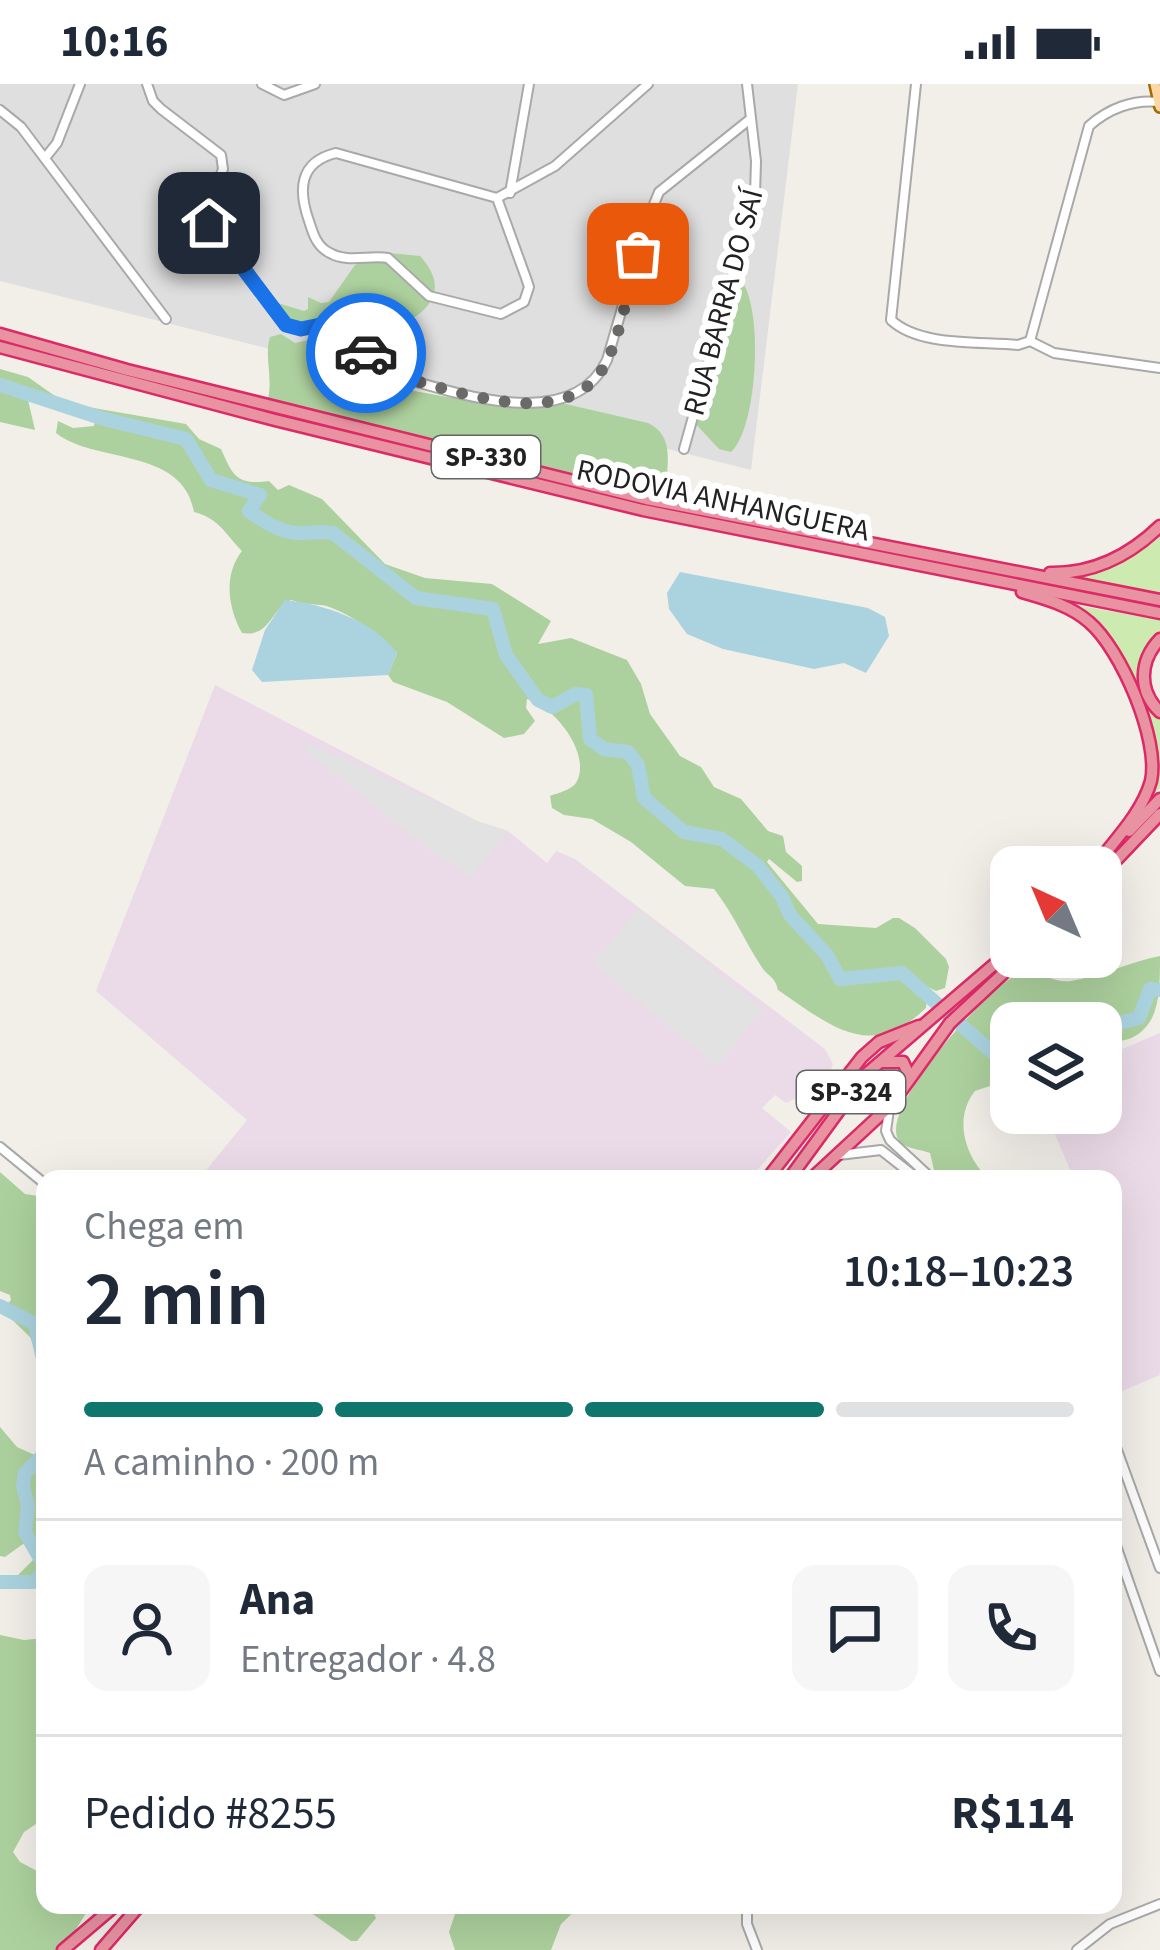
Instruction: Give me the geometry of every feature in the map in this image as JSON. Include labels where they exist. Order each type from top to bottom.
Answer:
[{"type":"highway","name":"RODOVIA ANHANGUERA","points":[[0,334],[646,499],[1160,613]]},
{"type":"highway","name":"RODOVIA ANHANGUERA","points":[[0,347],[643,510],[1160,599]]},
{"type":"highway","points":[[971,570],[1084,571],[1128,553],[1160,526]]},
{"type":"highway","points":[[971,570],[1088,620],[1111,648],[1144,719],[1153,753],[1149,788],[1110,846]]},
{"type":"highway","points":[[1160,639],[1146,656],[1143,669],[1147,696],[1160,712]]},
{"type":"highway","points":[[1114,846],[1160,799]]},
{"type":"highway","points":[[1122,854],[1160,814]]},
{"type":"highway","points":[[1122,857],[1160,824]]},
{"type":"highway","name":"SP-324","points":[[820,1170],[892,1105],[967,996],[990,972]]},
{"type":"highway","name":"SP-324","points":[[795,1170],[852,1090],[878,1063],[925,1023],[992,978]]},
{"type":"highway","points":[[774,1170],[862,1057],[879,1042],[925,1023]]},
{"type":"highway","points":[[878,1063],[898,1059],[906,1067],[892,1105]]},
{"type":"highway","points":[[63,1950],[105,1914]]},
{"type":"highway","points":[[101,1950],[132,1914]]},
{"type":"main road","points":[[1155,84],[1160,105]]},
{"type":"street","points":[[45,158],[57,143],[80,84]]},
{"type":"street","points":[[147,84],[161,110],[221,155],[223,170],[206,214],[286,325],[301,329],[340,321],[352,329],[380,371],[520,405],[555,401],[596,377],[607,360],[659,192],[749,120]]},
{"type":"street","points":[[262,84],[284,94],[315,84]]},
{"type":"street","points":[[510,194],[530,84]]},
{"type":"street","points":[[497,198],[529,287],[524,302],[501,314],[429,296],[388,258],[346,259],[323,250],[300,194],[306,170],[324,155],[336,152],[497,198],[510,194],[573,152],[647,84]]},
{"type":"street","name":"RUA BARRA DO SAÍ","points":[[684,449],[755,195],[756,160],[746,84]]},
{"type":"street","points":[[916,84],[889,313],[896,325],[942,339],[1018,345],[1030,341],[1054,353],[1160,368]]},
{"type":"street","points":[[1030,341],[1089,126],[1115,109],[1144,101],[1160,105]]},
{"type":"street","points":[[0,110],[21,127],[166,319]]},
{"type":"street","points":[[892,1105],[886,1121],[890,1140],[922,1170]]},
{"type":"street","points":[[0,1148],[36,1177]]},
{"type":"street","points":[[832,1157],[880,1150],[906,1170]]},
{"type":"street","points":[[1122,1464],[1160,1568]]},
{"type":"street","points":[[1122,1562],[1160,1670]]},
{"type":"street","points":[[1077,1950],[1110,1924],[1160,1904]]},
{"type":"street","points":[[747,1914],[757,1950]]},
{"type":"shaded area","points":[[0,84],[798,84],[751,470],[0,281]]},
{"type":"shaded area","points":[[215,685],[477,821],[508,831],[547,863],[556,851],[575,859],[825,1049],[833,1064],[828,1078],[813,1091],[786,1103],[775,1095],[762,1108],[791,1132],[757,1170],[206,1170],[247,1120],[96,991]]},
{"type":"shaded area","points":[[308,743],[508,831],[471,878],[304,749]]},
{"type":"shaded area","points":[[638,909],[763,1009],[717,1066],[593,963]]},
{"type":"shaded area","points":[[1160,1033],[1160,1375],[1122,1391],[1122,1170],[1070,1170],[1055,1134],[1122,1134],[1122,1049]]},
{"type":"green space","points":[[390,253],[420,256],[435,285],[433,297],[415,317],[372,334],[362,361],[370,383],[470,401],[557,402],[648,423],[666,443],[666,488],[609,484],[425,438],[301,422],[268,399],[270,337],[281,334],[295,343],[346,337],[352,330],[292,327],[271,301],[304,311],[308,297],[329,302],[355,265]]},
{"type":"green space","points":[[727,279],[740,279],[748,293],[755,339],[747,418],[731,452],[719,449],[692,420]]},
{"type":"green space","points":[[0,369],[28,377],[65,403],[186,424],[199,439],[221,449],[232,471],[242,479],[269,481],[278,490],[289,485],[322,499],[385,564],[425,578],[492,584],[551,621],[538,644],[571,638],[627,660],[650,714],[680,756],[701,767],[714,787],[741,799],[768,831],[783,836],[786,852],[802,866],[802,881],[767,862],[818,924],[876,928],[899,918],[946,959],[945,988],[936,991],[922,984],[926,1008],[887,1033],[851,1033],[816,1016],[778,990],[714,889],[685,886],[631,842],[592,819],[552,808],[550,796],[574,785],[580,771],[575,745],[548,711],[527,699],[526,708],[535,721],[524,734],[504,738],[447,702],[393,682],[388,675],[397,653],[362,624],[330,607],[291,600],[259,631],[242,633],[230,592],[232,570],[242,551],[221,528],[194,512],[187,491],[156,467],[73,443],[56,433],[58,421],[73,428],[94,426],[95,418],[28,400],[35,430],[0,422]]},
{"type":"green space","points":[[1160,532],[1160,592],[1076,578],[1076,575]]},
{"type":"green space","points":[[1081,606],[1160,620],[1160,633],[1140,655],[1139,665],[1160,719],[1160,788],[1151,798],[1157,757],[1149,722],[1106,633]]},
{"type":"green space","points":[[1160,956],[1152,1017],[1129,1039],[1122,1040],[1122,1002],[990,1002],[990,1086],[975,1091],[963,1125],[968,1149],[981,1170],[934,1170],[930,1153],[900,1142],[897,1123],[905,1101],[940,1049],[984,1001],[1012,978],[1122,978],[1122,967]]},
{"type":"green space","points":[[0,1172],[25,1194],[36,1196],[36,1352],[30,1337],[2,1310],[11,1300],[0,1291]]},
{"type":"green space","points":[[0,1427],[17,1447],[36,1456],[36,1552],[23,1544],[0,1556]]},
{"type":"green space","points":[[36,1557],[36,1585],[0,1589],[0,1580],[17,1576]]},
{"type":"green space","points":[[0,1635],[36,1639],[36,1824],[24,1832],[13,1852],[36,1870],[36,1914],[85,1914],[63,1950],[0,1950]]},
{"type":"green space","points":[[313,1914],[374,1914],[376,1918],[357,1941]]},
{"type":"green space","points":[[455,1914],[572,1914],[561,1924],[551,1950],[455,1950],[449,1932]]},
{"type":"water","points":[[680,572],[868,608],[885,617],[889,636],[866,673],[844,663],[814,669],[723,649],[687,634],[669,609],[667,593]]},
{"type":"water","points":[[285,600],[331,610],[375,631],[397,653],[388,675],[262,682],[252,670],[265,630]]},
{"type":"waterway","points":[[0,385],[104,419],[186,439],[211,480],[260,495],[249,511],[268,523],[297,533],[333,533],[416,598],[493,609],[506,655],[538,700],[552,707],[576,694],[586,695],[590,739],[604,749],[628,752],[638,765],[644,798],[684,832],[722,839],[758,866],[840,979],[902,973],[990,1050]]},
{"type":"waterway","points":[[1122,1022],[1139,1018],[1150,989],[1160,990]]},
{"type":"waterway","points":[[0,1306],[36,1328]]},
{"type":"waterway","points":[[36,1462],[25,1473],[23,1486],[28,1506],[25,1532],[36,1551]]},
{"type":"waterway","points":[[0,1582],[36,1580]]},
{"type":"way so far","points":[[366,353],[380,371],[393,375],[520,405],[555,401],[586,386],[603,369],[638,254]]},
{"type":"route","points":[[209,223],[286,325],[301,329],[340,321],[352,329],[366,353]]}]
